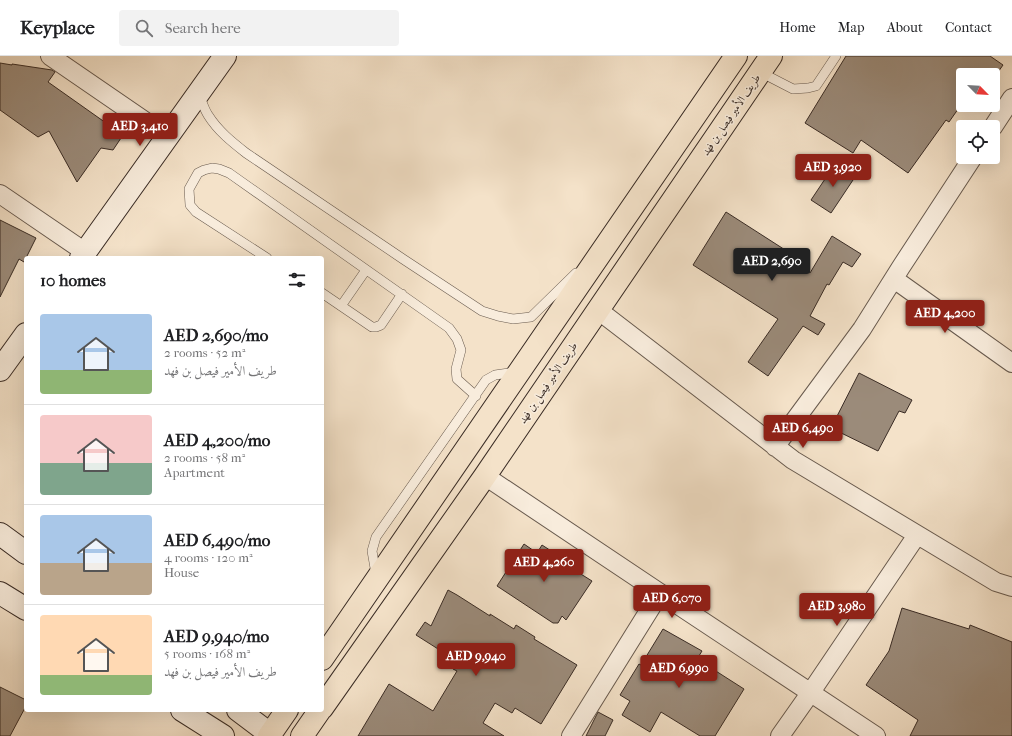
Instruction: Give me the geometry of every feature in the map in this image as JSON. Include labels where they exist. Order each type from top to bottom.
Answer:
[{"type":"main road","points":[[324,656],[736,56]]},
{"type":"main road","name":"طريف الأمير فيصل بن فهد","points":[[324,705],[485,476],[766,64]]},
{"type":"main road","points":[[270,735],[286,712]]},
{"type":"main road","name":"طريف الأمير فيصل بن فهد","points":[[302,736],[319,712]]},
{"type":"street","points":[[50,56],[168,137]]},
{"type":"street","points":[[0,194],[83,255],[225,56]]},
{"type":"street","points":[[998,120],[1012,98]]},
{"type":"street","points":[[775,447],[862,329],[968,164]]},
{"type":"street","points":[[894,279],[1011,361]]},
{"type":"street","points":[[598,310],[793,460],[996,582],[1012,587]]},
{"type":"street","points":[[0,370],[24,337]]},
{"type":"street","points":[[485,476],[876,736]]},
{"type":"street","points":[[0,534],[24,552]]},
{"type":"street","points":[[780,736],[917,535]]},
{"type":"street","points":[[0,593],[24,608]]},
{"type":"street","points":[[571,736],[660,593]]},
{"type":"street","points":[[185,712],[223,736]]},
{"type":"street","points":[[241,712],[270,735]]},
{"type":"lane","points":[[766,64],[793,89],[808,88],[816,86],[836,56]]},
{"type":"lane","points":[[199,93],[208,114],[216,126],[227,138],[246,153],[402,259],[482,311],[513,319],[531,317],[606,245]]},
{"type":"lane","points":[[264,256],[196,212],[190,205],[189,190],[198,173],[212,168],[219,168],[229,173],[449,328],[457,338],[461,350],[456,369],[457,379],[476,396]]},
{"type":"lane","points":[[341,306],[366,270]]},
{"type":"lane","points":[[324,294],[372,327],[376,327],[381,325],[402,294]]},
{"type":"lane","points":[[377,579],[372,550],[376,537],[486,380],[495,375],[519,371]]},
{"type":"building","points":[[846,56],[990,56],[1003,65],[1000,69],[1000,68],[956,68],[956,112],[949,122],[946,120],[908,173],[861,140],[853,153],[805,123]]},
{"type":"building","points":[[0,63],[52,70],[55,72],[48,82],[123,135],[113,150],[101,148],[77,182],[49,131],[38,137],[0,110]]},
{"type":"building","points":[[835,164],[855,177],[831,213],[811,200]]},
{"type":"building","points":[[726,212],[793,255],[790,260],[810,273],[832,236],[861,254],[852,267],[843,262],[829,285],[827,284],[810,316],[825,324],[818,335],[803,326],[768,376],[748,362],[778,319],[693,265]]},
{"type":"building","points":[[0,220],[36,238],[27,256],[24,256],[24,262],[19,259],[0,297]]},
{"type":"building","points":[[859,373],[912,400],[905,413],[899,411],[878,451],[831,428]]},
{"type":"building","points":[[524,544],[537,553],[542,545],[562,558],[560,561],[592,581],[566,620],[562,616],[558,623],[553,623],[497,586]]},
{"type":"building","points":[[448,590],[514,629],[516,625],[535,637],[534,639],[577,665],[541,724],[515,708],[512,713],[495,703],[483,723],[504,736],[358,736],[389,684],[433,711],[457,671],[453,669],[457,662],[445,656],[446,654],[416,635],[425,622],[431,626]]},
{"type":"building","points":[[902,608],[969,629],[970,625],[1012,642],[1012,736],[910,736],[918,720],[866,685],[889,651]]},
{"type":"building","points":[[663,629],[702,651],[697,659],[744,689],[715,736],[700,736],[661,712],[650,732],[622,715],[630,701],[620,695],[639,664],[641,665]]},
{"type":"building","points":[[0,687],[24,699],[24,710],[10,736],[0,736]]},
{"type":"building","points":[[598,712],[613,720],[605,736],[586,736]]}]
